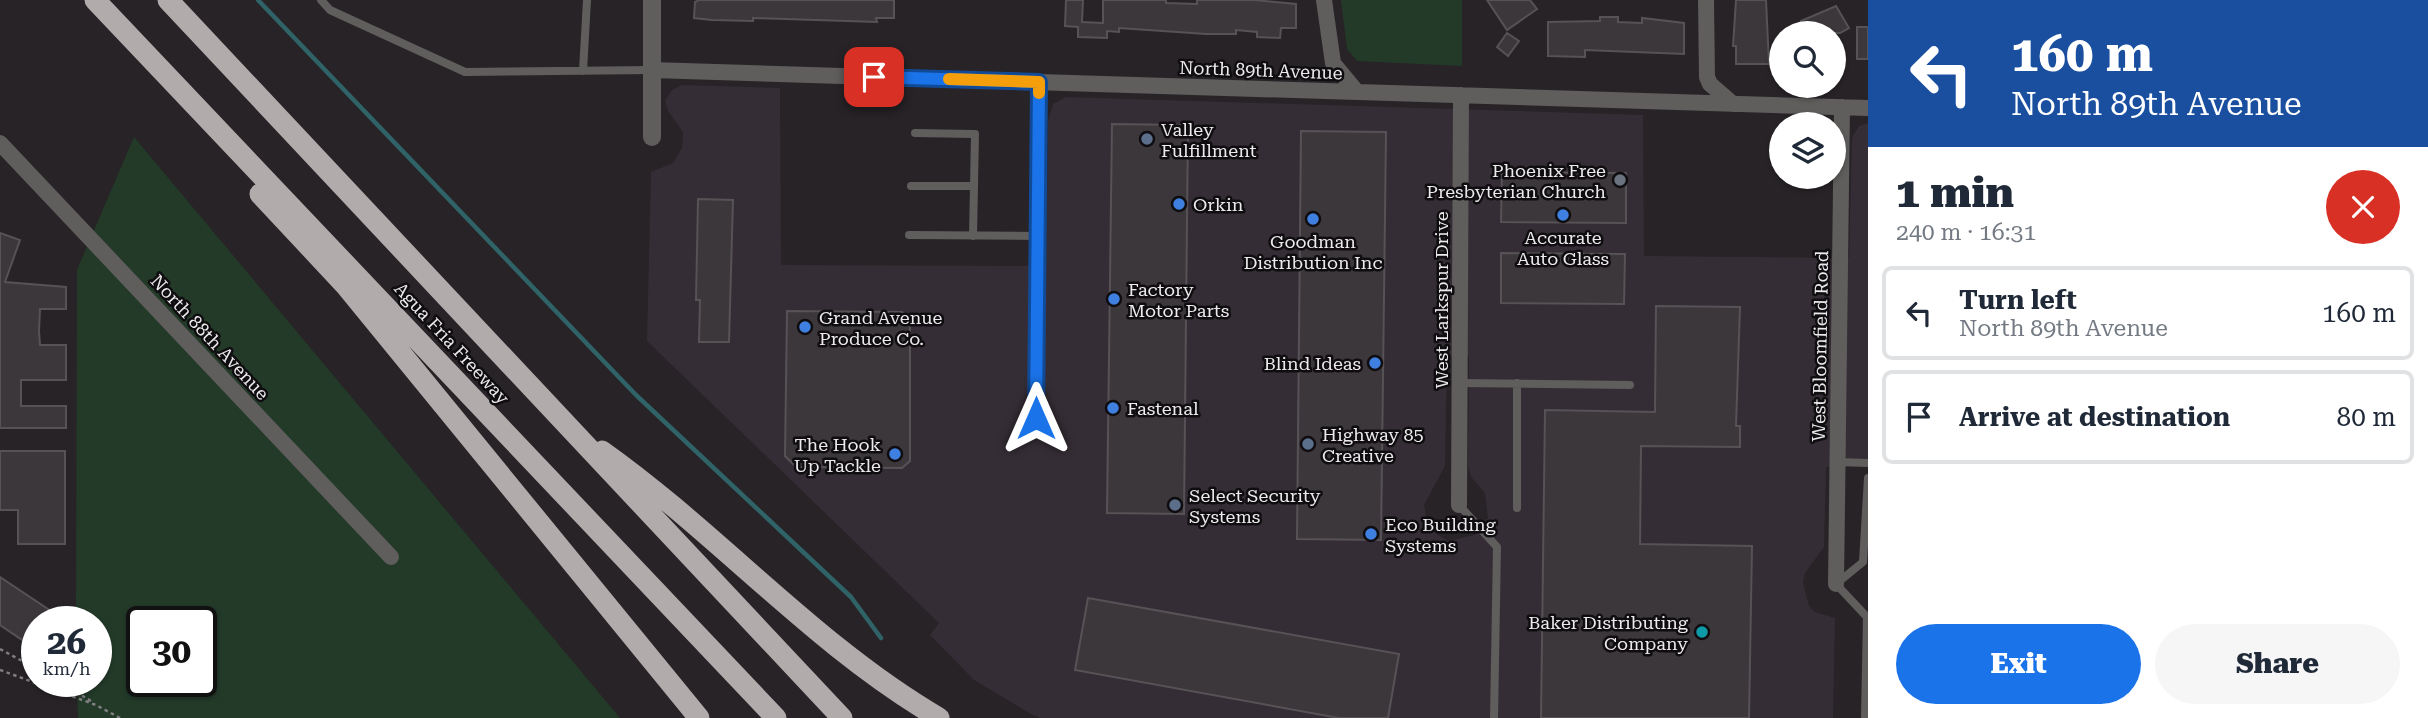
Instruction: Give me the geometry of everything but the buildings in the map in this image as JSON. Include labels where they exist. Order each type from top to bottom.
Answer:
[{"type":"highway","name":"Agua Fria Freeway","points":[[95,0],[776,718]]},
{"type":"highway","name":"Agua Fria Freeway","points":[[168,0],[563,424],[842,718]]},
{"type":"highway","points":[[186,95],[206,136],[346,286],[699,718]]},
{"type":"highway","points":[[563,424],[636,475],[813,629],[939,718]]},
{"type":"street","points":[[652,0],[652,137]]},
{"type":"street","points":[[1324,0],[1333,63],[1357,92]]},
{"type":"street","points":[[1706,0],[1707,77],[1710,84],[1732,104]]},
{"type":"street","name":"North 89th Avenue","points":[[652,70],[1868,108]]},
{"type":"street","points":[[1036,418],[1039,82]]},
{"type":"street","name":"West Larkspur Drive","points":[[1459,505],[1461,96]]},
{"type":"street","name":"West Bloomfield Road","points":[[1836,584],[1842,107]]},
{"type":"street","name":"North 88th Avenue","points":[[0,143],[391,557]]},
{"type":"lane","points":[[321,0],[330,10],[465,72],[652,70]]},
{"type":"lane","points":[[583,71],[587,0]]},
{"type":"lane","points":[[915,133],[975,134],[973,236]]},
{"type":"lane","points":[[911,186],[974,186]]},
{"type":"lane","points":[[909,235],[1038,236]]},
{"type":"lane","points":[[1461,383],[1630,385]]},
{"type":"lane","points":[[1517,383],[1517,508]]},
{"type":"lane","points":[[1838,462],[1868,464]]},
{"type":"lane","points":[[1866,718],[1867,617],[1836,584],[1863,562],[1868,478]]},
{"type":"lane","points":[[1459,505],[1497,547],[1494,718]]},
{"type":"path","points":[[0,649],[21,660]]},
{"type":"path","points":[[0,670],[96,705]]},
{"type":"path","points":[[83,697],[120,718]]},
{"type":"shaded area","points":[[682,85],[780,88],[781,265],[1046,266],[1048,121],[1053,104],[1066,97],[1643,115],[1644,256],[1849,258],[1852,138],[1859,126],[1868,123],[1868,466],[1826,467],[1824,547],[1805,573],[1803,583],[1809,606],[1815,612],[1835,618],[1833,718],[1040,718],[1031,714],[974,680],[930,635],[939,623],[647,341],[651,172],[673,163],[682,148],[683,132],[668,111],[665,101],[672,90]],"holes":[[[1469,356],[1468,466],[1471,477],[1485,493],[1488,518],[1475,535],[1448,541],[1429,529],[1424,505],[1445,466],[1447,357]]]},
{"type":"green space","points":[[1341,0],[1462,0],[1462,66],[1357,61],[1347,49]]},
{"type":"green space","points":[[134,137],[620,718],[78,718],[77,697],[112,697],[112,606],[76,606],[77,270]]},
{"type":"waterway","points":[[258,0],[636,395],[851,597],[881,638]]},
{"type":"slow traffic","points":[[949,79],[1039,82],[1039,93]]},
{"type":"place","name":"Valley Fulfillment","points":[[1147,139]]},
{"type":"place","name":"Phoenix Free Presbyterian Church","points":[[1620,180]]},
{"type":"place","name":"Orkin","points":[[1179,204]]},
{"type":"place","name":"Accurate Auto Glass","points":[[1563,215]]},
{"type":"place","name":"Goodman Distribution Inc","points":[[1313,219]]},
{"type":"place","name":"Factory Motor Parts","points":[[1114,299]]},
{"type":"place","name":"Grand Avenue Produce Co.","points":[[805,327]]},
{"type":"place","name":"Blind Ideas","points":[[1375,363]]},
{"type":"place","name":"Fastenal","points":[[1113,408]]},
{"type":"place","name":"Highway 85 Creative","points":[[1308,444]]},
{"type":"place","name":"The Hook Up Tackle","points":[[895,454]]},
{"type":"place","name":"Select Security Systems","points":[[1175,505]]},
{"type":"place","name":"Eco Building Systems","points":[[1371,534]]},
{"type":"place","name":"Baker Distributing Company","points":[[1702,632]]},
{"type":"route","points":[[874,77],[1039,82],[1036,418]]}]
